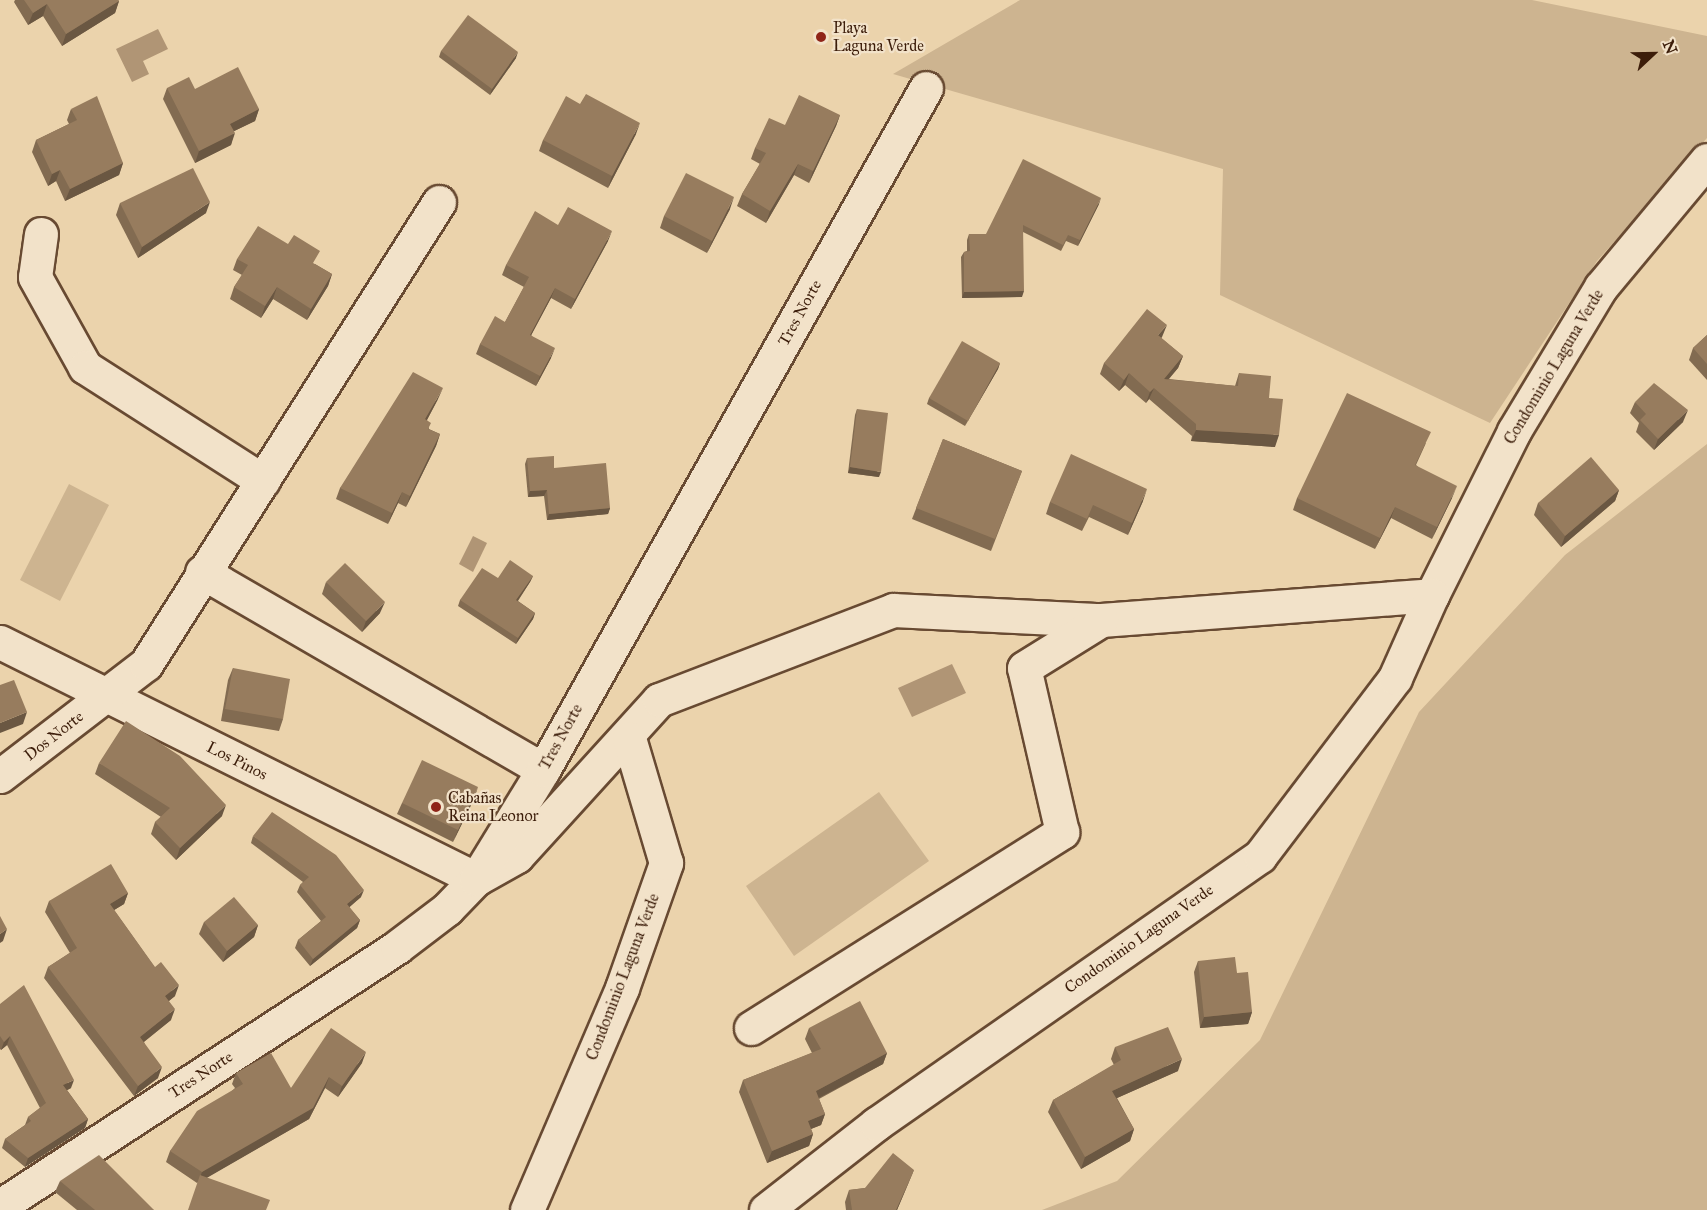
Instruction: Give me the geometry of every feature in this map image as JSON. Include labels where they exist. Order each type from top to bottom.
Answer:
[{"type":"street","name":"Tres Norte","points":[[0,1206],[398,947],[447,909],[476,879],[543,770],[926,88]]},
{"type":"street","name":"Condominio Laguna Verde","points":[[766,1210],[876,1124],[1260,856],[1395,678],[1432,595],[1514,431],[1601,287],[1707,160]]},
{"type":"street","name":"Dos Norte","points":[[0,776],[146,664],[202,572],[263,481],[439,202]]},
{"type":"street","points":[[41,234],[35,277],[85,368],[263,481]]},
{"type":"street","points":[[202,572],[543,770]]},
{"type":"street","points":[[476,879],[517,856],[629,738],[659,700],[893,610],[1101,620],[1432,595]]},
{"type":"street","points":[[751,1028],[1062,832],[1024,668],[1101,620]]},
{"type":"street","name":"Los Pinos","points":[[0,642],[476,879]]},
{"type":"street","name":"Condominio Laguna Verde","points":[[528,1210],[622,988],[666,863],[629,738]]},
{"type":"shaded area","points":[[1020,0],[1532,0],[1707,36],[1707,138],[1597,261],[1490,423],[1220,295],[1223,169],[893,74]]},
{"type":"shaded area","points":[[158,29],[168,49],[143,61],[149,74],[132,82],[116,49]]},
{"type":"shaded area","points":[[1707,444],[1707,1210],[1042,1210],[1117,1181],[1260,1040],[1419,712],[1565,555]]},
{"type":"shaded area","points":[[69,484],[109,505],[60,601],[20,580]]},
{"type":"shaded area","points":[[473,536],[487,543],[473,572],[459,564]]},
{"type":"shaded area","points":[[952,664],[966,693],[912,717],[898,688]]},
{"type":"shaded area","points":[[879,792],[929,861],[794,956],[746,886]]},
{"type":"building","points":[[24,0],[119,1],[66,34],[47,4],[33,13]]},
{"type":"building","points":[[468,15],[518,52],[492,89],[441,51]]},
{"type":"building","points":[[238,67],[259,109],[230,124],[235,133],[199,151],[167,88],[189,77],[195,89]]},
{"type":"building","points":[[586,94],[640,123],[612,176],[543,140],[566,96],[580,104]]},
{"type":"building","points":[[799,95],[840,115],[813,171],[798,164],[770,211],[742,194],[766,153],[755,148],[769,118],[785,125]]},
{"type":"building","points":[[97,96],[123,163],[70,189],[60,170],[52,174],[36,140],[77,120],[71,109]]},
{"type":"building","points":[[1023,159],[1101,198],[1080,240],[1068,235],[1063,245],[1023,225],[1024,291],[964,292],[964,252],[970,251],[969,234],[986,234]]},
{"type":"building","points":[[193,168],[210,202],[142,247],[120,203]]},
{"type":"building","points":[[686,173],[734,197],[712,241],[664,216]]},
{"type":"building","points":[[568,207],[612,231],[575,299],[555,288],[530,335],[555,348],[540,376],[480,344],[495,316],[505,322],[529,277],[506,265],[535,211],[558,225]]},
{"type":"building","points":[[258,226],[288,244],[294,235],[320,251],[313,263],[332,274],[311,309],[277,287],[265,306],[234,287],[248,265],[237,259]]},
{"type":"building","points":[[1147,309],[1167,325],[1158,335],[1183,356],[1164,379],[1238,386],[1239,373],[1271,376],[1269,398],[1283,399],[1279,435],[1196,430],[1196,424],[1154,388],[1150,392],[1129,373],[1124,380],[1104,363]]},
{"type":"building","points":[[1707,335],[1707,364],[1693,348]]},
{"type":"building","points":[[962,341],[1000,363],[968,421],[929,398]]},
{"type":"building","points":[[413,372],[443,388],[425,419],[431,423],[428,429],[440,434],[410,496],[402,492],[392,513],[340,488]]},
{"type":"building","points":[[1654,383],[1688,410],[1658,439],[1640,420],[1646,414],[1635,402]]},
{"type":"building","points":[[1347,393],[1431,432],[1415,465],[1457,486],[1437,527],[1395,507],[1380,538],[1297,498]]},
{"type":"building","points":[[857,409],[888,413],[881,472],[850,467]]},
{"type":"building","points":[[943,439],[1022,471],[995,539],[916,508]]},
{"type":"building","points":[[1071,454],[1147,489],[1132,523],[1093,505],[1087,519],[1050,502]]},
{"type":"building","points":[[554,456],[554,468],[606,463],[610,508],[549,514],[547,490],[530,491],[527,458]]},
{"type":"building","points":[[1591,457],[1619,490],[1565,536],[1538,503]]},
{"type":"building","points":[[510,560],[533,576],[516,600],[535,613],[518,638],[460,600],[482,568],[498,578]]},
{"type":"building","points":[[345,563],[385,602],[366,621],[326,582]]},
{"type":"building","points":[[233,668],[290,679],[283,719],[225,709]]},
{"type":"building","points":[[14,680],[27,712],[0,723],[0,685]]},
{"type":"building","points":[[126,721],[180,756],[226,805],[180,848],[155,822],[170,808],[99,763]]},
{"type":"building","name":"Cabañas Reina Leonor","points":[[422,760],[478,787],[458,830],[402,803]]},
{"type":"building","points":[[272,812],[336,855],[364,890],[347,904],[360,920],[313,959],[298,940],[326,917],[300,885],[309,877],[253,836]]},
{"type":"building","points":[[111,864],[128,893],[110,904],[155,967],[161,962],[179,985],[165,996],[175,1009],[140,1037],[162,1067],[138,1086],[48,967],[77,948],[49,901]]},
{"type":"building","points":[[234,897],[258,925],[227,951],[204,922]]},
{"type":"building","points":[[0,916],[7,929],[0,934]]},
{"type":"building","points":[[1235,957],[1237,973],[1248,972],[1252,1012],[1204,1017],[1198,961]]},
{"type":"building","points":[[24,985],[74,1080],[63,1085],[88,1119],[28,1158],[5,1139],[31,1121],[28,1117],[46,1103],[10,1036],[4,1042],[0,1036],[0,1004]]},
{"type":"building","points":[[860,1001],[887,1053],[816,1091],[825,1114],[808,1121],[813,1134],[772,1151],[743,1080],[821,1049],[809,1028]]},
{"type":"building","points":[[1168,1027],[1182,1059],[1112,1091],[1134,1129],[1085,1157],[1053,1100],[1121,1060],[1115,1047]]},
{"type":"building","points":[[331,1028],[366,1052],[342,1086],[329,1077],[313,1108],[202,1172],[170,1151],[197,1111],[243,1084],[236,1073],[271,1053],[291,1088]]},
{"type":"building","points":[[893,1153],[914,1170],[896,1210],[852,1210],[849,1190],[865,1188]]},
{"type":"building","points":[[99,1155],[154,1210],[95,1210],[60,1181]]},
{"type":"building","points":[[200,1175],[270,1200],[266,1210],[188,1210]]},
{"type":"place","name":"Playa Laguna Verde","points":[[821,37]]},
{"type":"place","name":"Cabañas Reina Leonor","points":[[436,807]]}]
